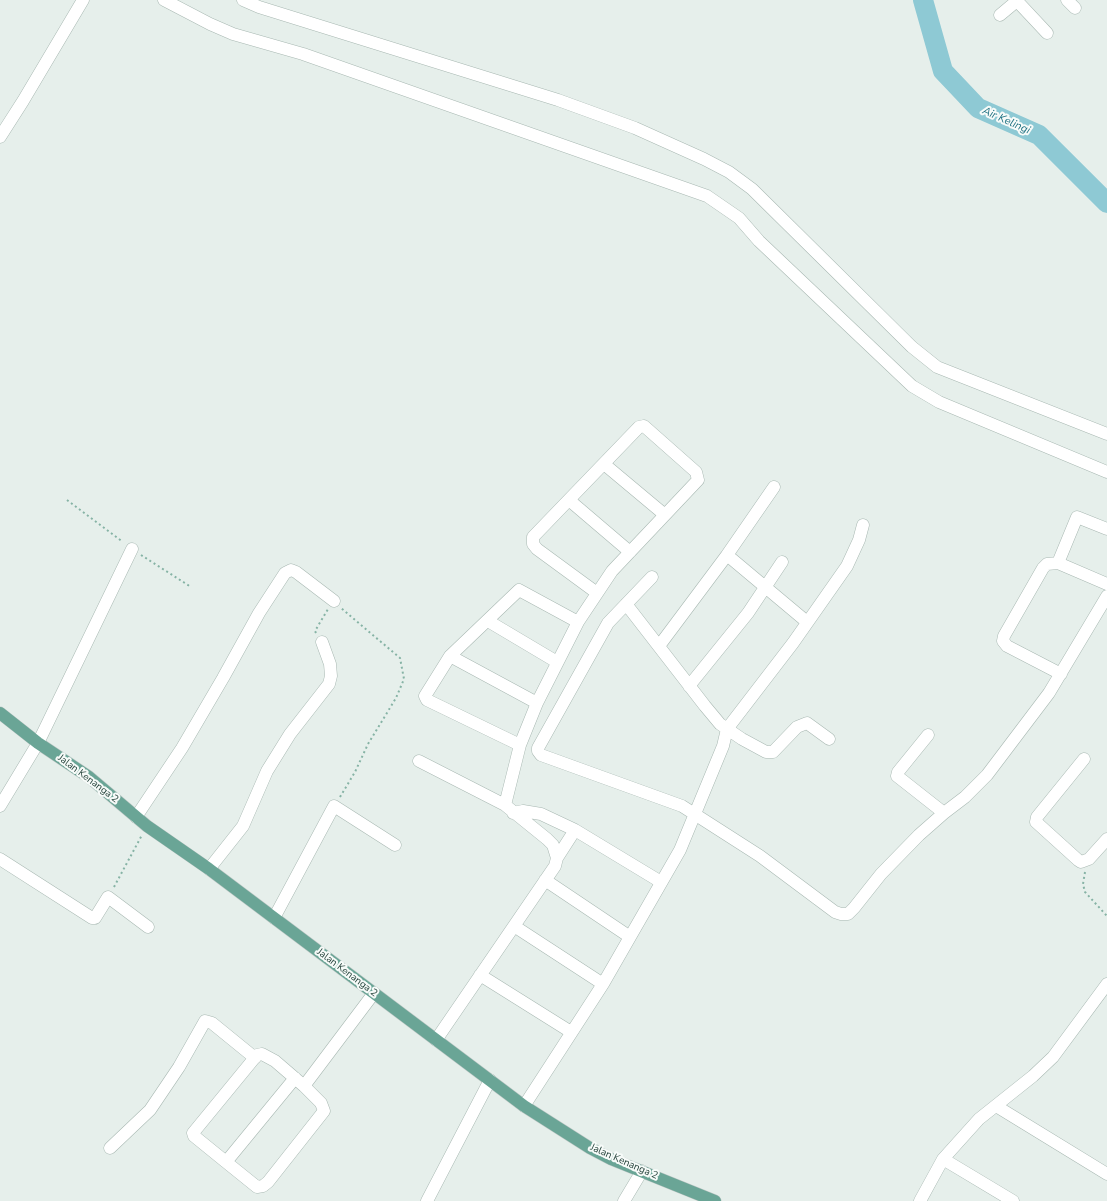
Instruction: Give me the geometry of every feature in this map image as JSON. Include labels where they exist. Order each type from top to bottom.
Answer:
[{"type":"main road","name":"Jalan Kenanga 2","points":[[0,712],[38,743],[88,777],[136,818],[209,869],[524,1106],[590,1148],[611,1159],[715,1201]]},
{"type":"street","points":[[0,136],[23,101],[82,0]]},
{"type":"street","points":[[164,0],[233,34],[303,54],[707,196],[739,218],[782,263],[912,386],[939,402],[1107,472]]},
{"type":"street","points":[[243,0],[266,9],[558,100],[635,128],[704,159],[729,172],[752,189],[912,347],[938,367],[1107,434]]},
{"type":"street","points":[[1000,15],[1018,1],[1047,33]]},
{"type":"street","points":[[509,809],[520,745],[537,703],[578,622],[612,571],[698,480],[696,472],[644,426],[639,427],[533,537],[532,544],[537,549],[596,593]]},
{"type":"street","points":[[604,464],[665,515]]},
{"type":"street","points":[[659,646],[727,555],[774,486]]},
{"type":"street","points":[[569,500],[630,552]]},
{"type":"street","points":[[1058,563],[1078,517],[1107,528]]},
{"type":"street","points":[[524,1106],[603,984],[680,850],[723,746],[727,729],[808,622],[847,566],[859,540],[863,525]]},
{"type":"street","points":[[0,806],[38,743],[132,549]]},
{"type":"street","points":[[727,555],[808,622]]},
{"type":"street","points":[[689,686],[748,613],[782,562]]},
{"type":"street","points":[[1061,674],[1007,646],[1003,641],[1004,636],[1043,568],[1052,563],[1058,563],[1107,584]]},
{"type":"street","points":[[136,818],[182,748],[224,678],[259,613],[284,573],[291,570],[296,572],[334,601]]},
{"type":"street","points":[[652,577],[608,623],[538,748],[538,751],[541,755],[682,806],[760,856],[835,912],[841,914],[848,914],[881,874],[944,812],[965,797],[987,775],[1049,693],[1107,596]]},
{"type":"street","points":[[520,745],[425,698],[425,696],[450,656],[519,590],[578,622]]},
{"type":"street","points":[[626,604],[720,724],[742,739],[769,753],[779,748],[791,732],[802,724],[811,724],[830,739]]},
{"type":"street","points":[[488,621],[557,662]]},
{"type":"street","points":[[209,869],[243,826],[267,771],[290,734],[329,684],[331,676],[330,664],[322,642]]},
{"type":"street","points":[[450,656],[537,703]]},
{"type":"street","points":[[928,735],[898,772],[897,776],[944,812]]},
{"type":"street","points":[[1084,759],[1037,817],[1036,822],[1078,860],[1085,861],[1107,839]]},
{"type":"street","points":[[419,761],[509,809],[553,845],[557,858]]},
{"type":"street","points":[[274,918],[334,806],[395,845]]},
{"type":"street","points":[[509,809],[541,814],[576,830],[661,882]]},
{"type":"street","points":[[436,1040],[545,880],[557,858],[576,830]]},
{"type":"street","points":[[0,859],[92,918],[95,918],[108,897],[148,927]]},
{"type":"street","points":[[545,880],[630,937]]},
{"type":"street","points":[[514,926],[603,984]]},
{"type":"street","points":[[480,975],[571,1032]]},
{"type":"street","points":[[920,1201],[943,1159],[979,1119],[1033,1076],[1053,1057],[1107,984]]},
{"type":"street","points":[[226,1162],[299,1082],[374,993]]},
{"type":"street","points":[[110,1148],[150,1110],[179,1067],[206,1021],[212,1023],[255,1058]]},
{"type":"street","points":[[257,1055],[266,1055],[299,1082],[321,1103],[324,1111],[264,1186],[257,1187],[194,1136],[193,1133],[257,1055]]},
{"type":"street","points":[[427,1201],[490,1080]]},
{"type":"street","points":[[996,1106],[1107,1174]]},
{"type":"street","points":[[943,1159],[1014,1201]]},
{"type":"street","points":[[624,1201],[642,1171]]},
{"type":"path","points":[[67,500],[132,549],[191,587]]},
{"type":"path","points":[[322,642],[316,636],[315,631],[334,601],[400,658],[404,667],[404,679],[396,698],[368,744],[355,772],[334,806]]},
{"type":"path","points":[[108,897],[147,826]]},
{"type":"path","points":[[1085,861],[1083,884],[1085,892],[1107,916]]},
{"type":"waterway","name":"Air Kelingi","points":[[923,0],[943,71],[978,108],[1039,135],[1107,203]]}]
